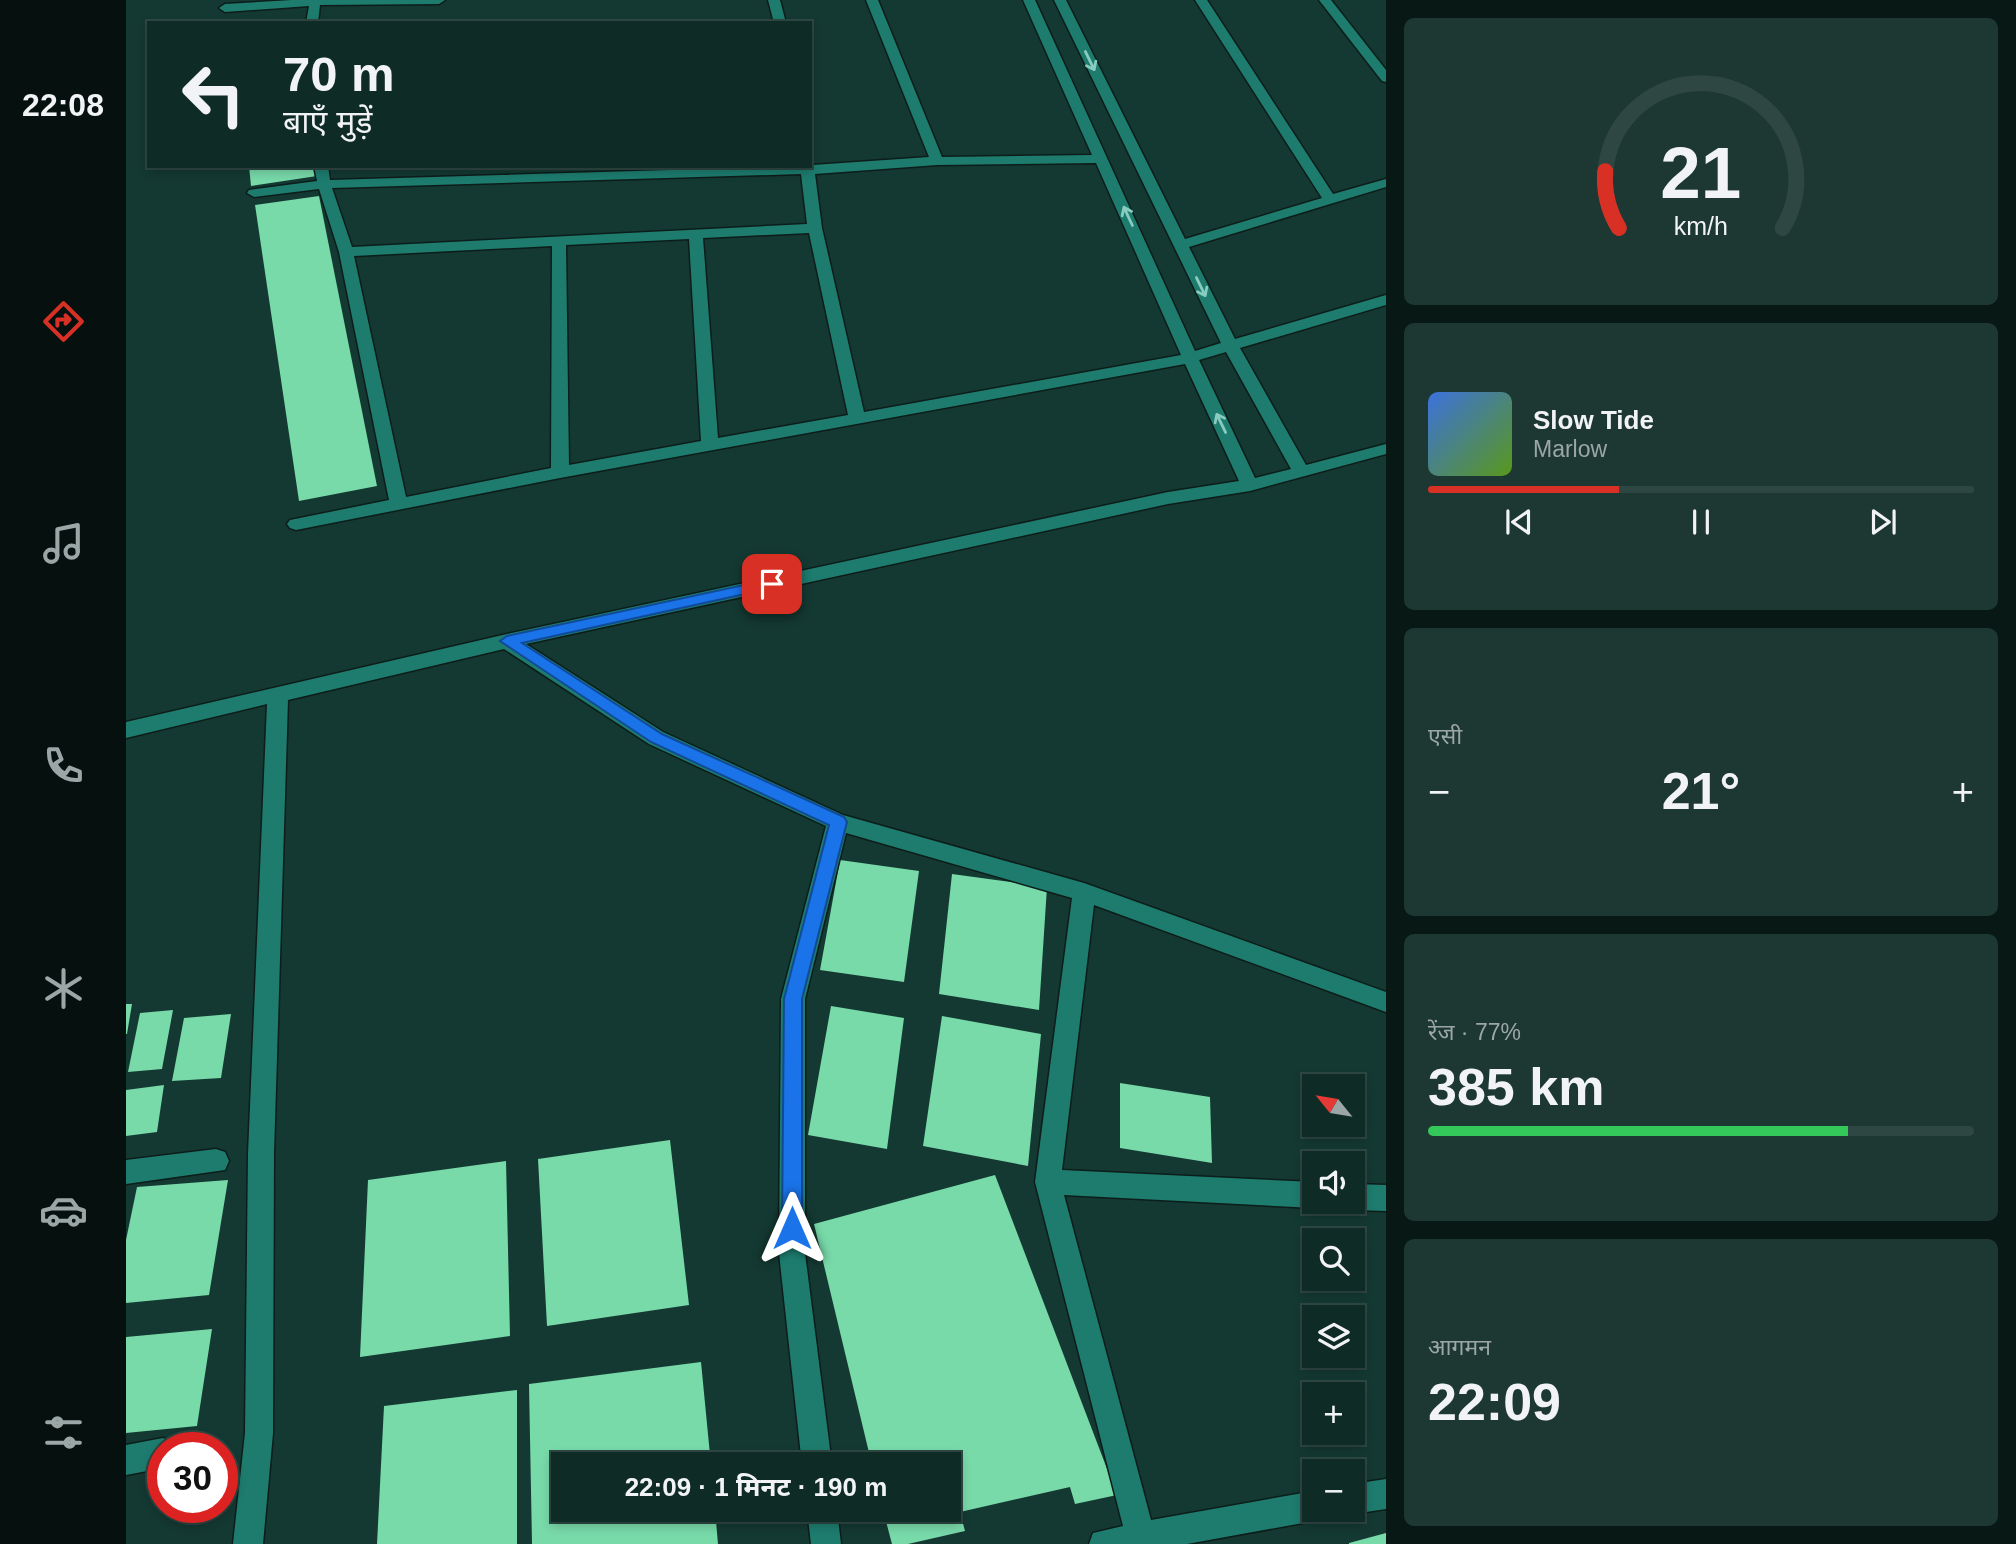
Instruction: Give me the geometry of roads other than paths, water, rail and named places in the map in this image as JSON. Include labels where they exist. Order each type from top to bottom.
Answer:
[{"type":"street","points":[[225,8],[350,0],[375,3],[439,0]]},
{"type":"street","points":[[774,0],[779,21]]},
{"type":"street","points":[[872,0],[937,161]]},
{"type":"street","points":[[1029,0],[1189,358],[1250,485]]},
{"type":"street","points":[[1060,0],[1230,345],[1300,470]]},
{"type":"street","points":[[1201,0],[1330,200]]},
{"type":"street","points":[[1325,0],[1386,78]]},
{"type":"street","points":[[312,21],[315,2]]},
{"type":"street","points":[[812,168],[937,161],[1102,159]]},
{"type":"street","points":[[321,168],[346,252],[398,502]]},
{"type":"street","points":[[254,193],[324,184],[807,168],[815,228],[858,417]]},
{"type":"street","points":[[1181,245],[1386,183]]},
{"type":"street","points":[[346,252],[815,228]]},
{"type":"street","points":[[696,236],[710,446]]},
{"type":"street","points":[[559,240],[560,472]]},
{"type":"street","points":[[296,524],[398,502],[1189,358],[1386,300]]},
{"type":"street","points":[[126,730],[507,641],[1168,498],[1250,485],[1386,449]]},
{"type":"street","points":[[507,641],[656,738],[838,822],[1083,892],[1386,1002]]},
{"type":"street","points":[[248,1544],[259,1433],[261,1154],[278,693]]},
{"type":"street","points":[[815,1452],[792,1253],[793,999],[838,822]]},
{"type":"street","points":[[1083,892],[1048,1182],[1140,1535]]},
{"type":"street","points":[[126,1172],[216,1161]]},
{"type":"street","points":[[1048,1182],[1302,1194]]},
{"type":"street","points":[[1365,1197],[1386,1198]]},
{"type":"street","points":[[126,1460],[147,1456]]},
{"type":"street","points":[[1365,1497],[1386,1494]]},
{"type":"street","points":[[1104,1544],[1140,1535],[1302,1508]]},
{"type":"street","points":[[823,1522],[826,1544]]}]
